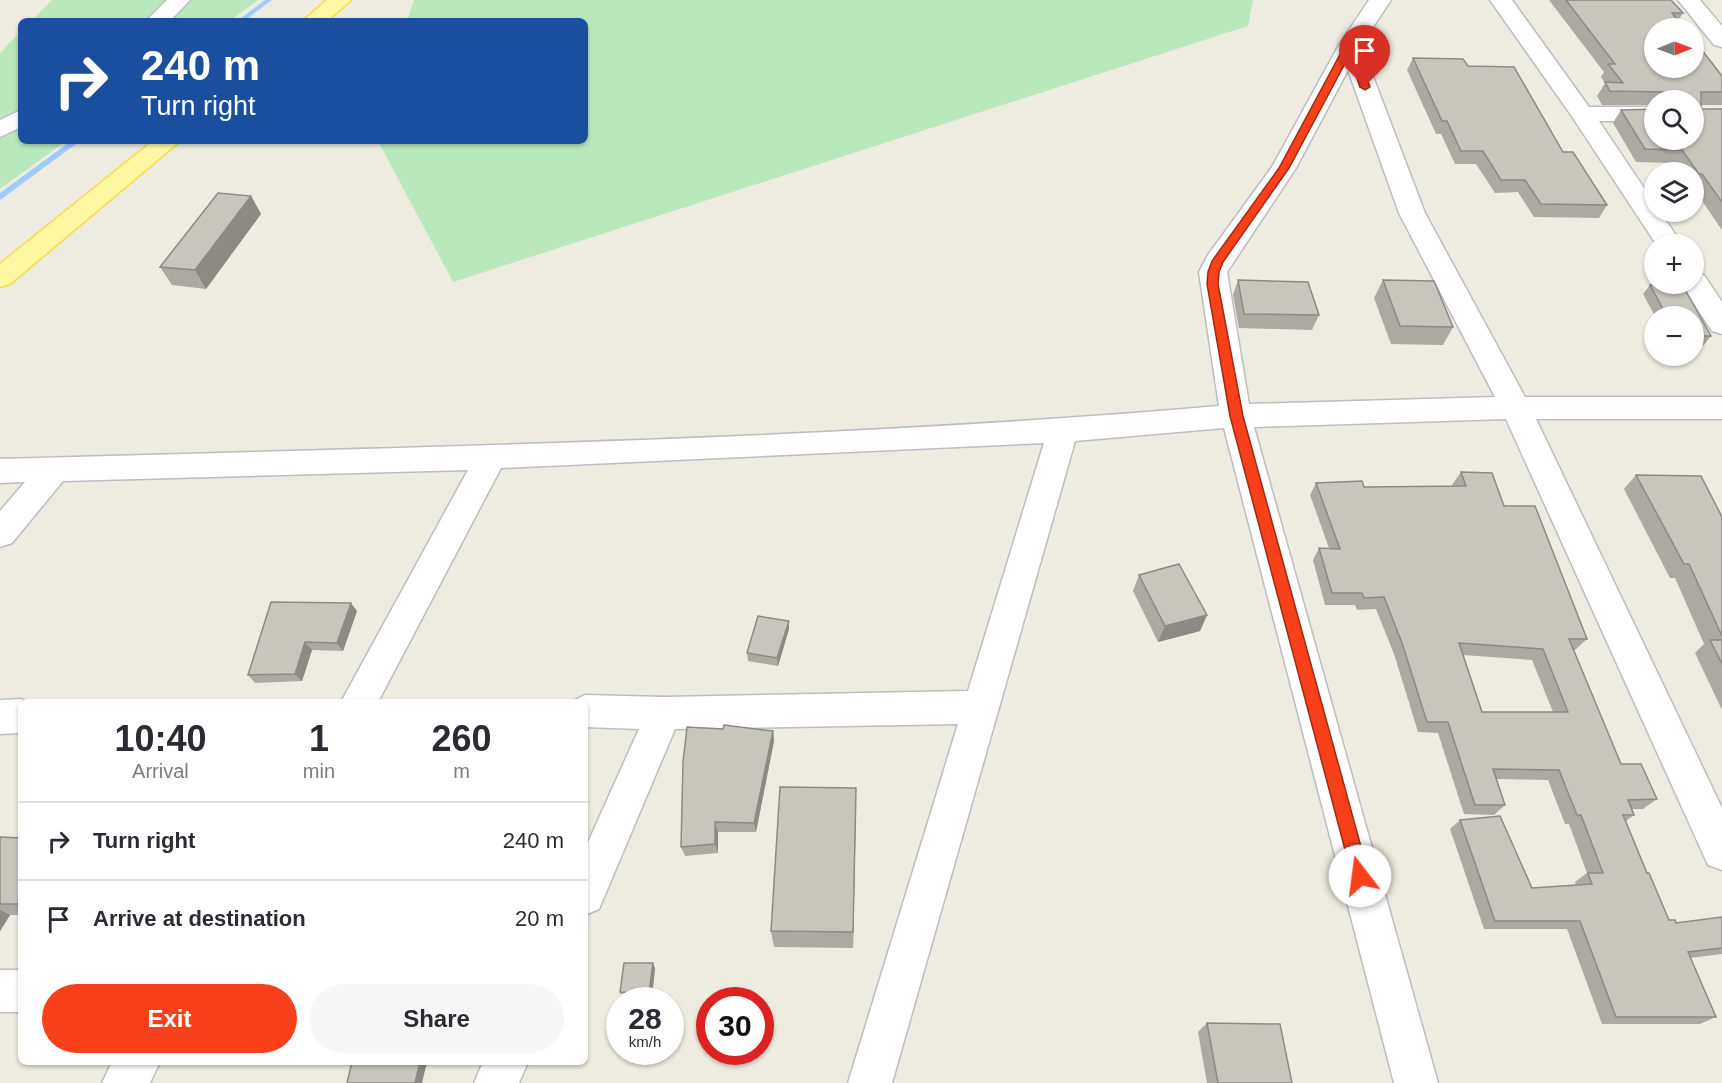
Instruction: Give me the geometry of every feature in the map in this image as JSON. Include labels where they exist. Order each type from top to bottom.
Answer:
[{"type":"main road","points":[[318,18],[340,0]]},
{"type":"main road","points":[[0,278],[164,144]]},
{"type":"street","points":[[160,18],[178,0]]},
{"type":"street","points":[[1380,0],[1350,45],[1284,168],[1218,261],[1213,272],[1213,284],[1236,416],[1416,1083]]},
{"type":"street","points":[[1501,0],[1582,114],[1662,234]]},
{"type":"street","points":[[1689,0],[1722,40]]},
{"type":"street","points":[[1350,45],[1412,213],[1516,408],[1722,851]]},
{"type":"street","points":[[1582,114],[1644,114]]},
{"type":"street","points":[[0,130],[18,119]]},
{"type":"street","points":[[1702,294],[1722,324]]},
{"type":"street","points":[[0,471],[491,458],[1064,431],[1236,416],[1516,408],[1722,408]]},
{"type":"street","points":[[871,1083],[1064,431]]},
{"type":"street","points":[[361,699],[491,458]]},
{"type":"street","points":[[0,534],[53,471]]},
{"type":"street","points":[[588,711],[664,713],[983,706]]},
{"type":"street","points":[[588,888],[664,713]]},
{"type":"street","points":[[0,717],[18,716]]},
{"type":"street","points":[[0,991],[18,991]]},
{"type":"street","points":[[124,1083],[136,1065]]},
{"type":"street","points":[[496,1083],[505,1065]]},
{"type":"green space","points":[[52,0],[258,0],[233,18],[34,18]]},
{"type":"green space","points":[[414,0],[1253,0],[1248,26],[453,282],[380,144],[588,144],[588,18],[408,18]]},
{"type":"green space","points":[[18,34],[18,144],[62,144],[0,189],[0,53]]},
{"type":"building","points":[[1566,0],[1671,0],[1683,13],[1672,13],[1676,18],[1644,18],[1644,78],[1704,78],[1704,53],[1722,76],[1722,92],[1704,92],[1704,90],[1610,91],[1605,82],[1623,83],[1608,64],[1615,64]]},
{"type":"building","points":[[1413,58],[1463,59],[1468,66],[1514,67],[1563,152],[1573,152],[1607,205],[1541,204],[1525,180],[1501,180],[1483,151],[1461,151],[1447,121],[1442,121]]},
{"type":"building","points":[[1644,109],[1644,147],[1621,110]]},
{"type":"building","points":[[1704,109],[1722,109],[1722,202],[1704,177],[1704,162],[1690,162],[1682,150],[1704,150]]},
{"type":"building","points":[[218,193],[251,196],[195,270],[160,267]]},
{"type":"building","points":[[1238,280],[1308,282],[1319,315],[1244,314]]},
{"type":"building","points":[[1383,280],[1434,281],[1453,327],[1400,326]]},
{"type":"building","points":[[1655,294],[1687,294],[1694,306],[1662,306]]},
{"type":"building","points":[[1704,324],[1711,336],[1704,336]]},
{"type":"building","points":[[1461,472],[1492,473],[1504,506],[1535,506],[1587,639],[1569,639],[1621,764],[1641,764],[1657,799],[1628,800],[1634,815],[1623,815],[1647,873],[1649,873],[1669,920],[1675,920],[1676,923],[1722,917],[1722,948],[1688,952],[1716,1017],[1616,1017],[1580,921],[1495,921],[1460,820],[1500,816],[1532,888],[1592,884],[1588,873],[1603,873],[1581,815],[1577,815],[1559,770],[1493,769],[1505,805],[1475,805],[1448,722],[1427,722],[1402,643],[1384,597],[1364,598],[1362,593],[1332,593],[1319,548],[1340,549],[1316,483],[1362,481],[1364,487],[1466,486]],"holes":[[[1459,643],[1543,649],[1568,712],[1482,712]]]},
{"type":"building","points":[[1636,475],[1701,476],[1722,517],[1722,636],[1689,564],[1684,564]]},
{"type":"building","points":[[1179,564],[1207,615],[1165,626],[1139,575]]},
{"type":"building","points":[[271,602],[351,603],[337,643],[305,642],[295,674],[248,675]]},
{"type":"building","points":[[758,616],[789,621],[777,658],[747,653]]},
{"type":"building","points":[[1710,640],[1722,640],[1722,664]]},
{"type":"building","points":[[724,725],[773,731],[754,823],[715,822],[715,844],[681,847],[683,762],[687,727],[723,729]]},
{"type":"building","points":[[780,787],[856,788],[853,932],[771,931]]},
{"type":"building","points":[[0,837],[18,838],[18,904],[0,904]]},
{"type":"building","points":[[624,963],[653,963],[650,987],[621,987]]},
{"type":"building","points":[[1207,1023],[1280,1024],[1292,1083],[1218,1083]]},
{"type":"building","points":[[351,1065],[419,1065],[415,1083],[347,1083]]},
{"type":"waterway","points":[[244,18],[269,0]]},
{"type":"waterway","points":[[0,197],[72,144]]},
{"type":"route","points":[[1360,876],[1236,416],[1213,284],[1213,272],[1218,261],[1284,168],[1350,45],[1365,87]]}]
